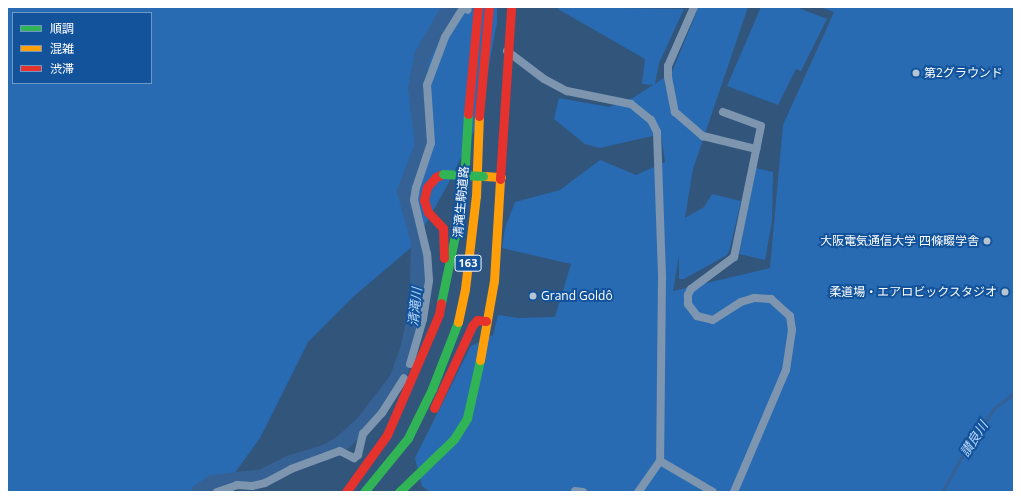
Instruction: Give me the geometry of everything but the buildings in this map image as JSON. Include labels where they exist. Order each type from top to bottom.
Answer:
[{"type":"main road","name":"清滝生駒道路","points":[[346,492],[387,435],[425,350],[439,314],[463,197],[470,64],[478,7]]},
{"type":"main road","name":"清滝生駒道路","points":[[364,492],[408,438],[432,389],[458,322],[465,288],[476,196],[479,104],[489,7]]},
{"type":"main road","points":[[399,492],[454,439],[462,427],[474,394],[494,281],[507,51],[511,7]]},
{"type":"main road","points":[[466,22],[469,8]]},
{"type":"main road","points":[[425,350],[444,262],[450,211],[462,65]]},
{"type":"main road","points":[[444,262],[446,234],[437,219],[425,206],[424,193],[431,181],[443,174],[501,177]]},
{"type":"main road","points":[[437,219],[450,211]]},
{"type":"main road","name":"163","points":[[375,477],[415,442],[472,326],[477,320],[486,321]]},
{"type":"street","points":[[694,7],[668,66],[668,77],[675,112],[703,136],[756,149]]},
{"type":"street","points":[[217,492],[237,485],[252,486],[265,483],[291,469],[340,451],[354,458],[358,455],[363,434],[382,413],[403,381],[413,356],[429,288],[428,254],[414,200],[416,188],[431,143],[427,85],[445,37],[463,8],[469,8]]},
{"type":"street","points":[[507,51],[544,79],[567,91],[632,104],[651,120],[657,132],[662,278],[660,461],[638,492]]},
{"type":"street","points":[[723,112],[762,126],[734,257],[691,289],[688,295],[691,312],[704,319],[713,320],[741,302],[754,298],[771,299],[790,316],[791,346],[786,370],[734,492]]},
{"type":"street","points":[[660,461],[713,492]]},
{"type":"shaded area","points":[[7,7],[497,7],[497,22],[479,121],[447,186],[413,246],[354,296],[308,342],[260,438],[221,492],[7,492]]},
{"type":"shaded area","points":[[559,7],[684,9],[659,63],[655,84],[672,72],[697,11],[692,7],[748,7],[693,169],[685,218],[704,207],[712,194],[741,201],[730,248],[727,255],[684,279],[679,279],[679,255],[673,291],[770,268],[783,125],[834,12],[820,7],[1014,7],[1014,492],[430,492],[422,486],[415,458],[471,346],[493,335],[498,315],[519,318],[555,317],[571,264],[502,248],[505,228],[515,202],[560,190],[600,160],[636,175],[665,162],[661,134],[600,148],[585,144],[554,119],[559,98],[609,107],[633,98],[653,85],[642,84],[645,59],[558,9]]},
{"type":"shaded area","points":[[761,7],[796,7],[827,19],[801,71],[796,69],[778,105],[727,86]]},
{"type":"shaded area","points":[[756,168],[773,172],[772,221],[765,260],[739,254]]},
{"type":"waterway","name":"清滝川","points":[[199,492],[213,483],[263,477],[288,464],[325,453],[342,443],[363,424],[397,380],[407,353],[417,311],[419,243],[405,191],[423,145],[416,88],[422,56],[450,7]]},
{"type":"waterway","name":"讃良川","points":[[942,492],[969,444],[994,409],[1014,393]]},
{"type":"traffic: fast","points":[[441,303],[463,197],[468,114]]},
{"type":"traffic: fast","points":[[443,174],[483,176]]},
{"type":"traffic: fast","points":[[364,492],[408,438],[432,389],[458,322]]},
{"type":"traffic: fast","points":[[399,492],[454,439],[467,418],[480,360]]},
{"type":"traffic: slow","points":[[458,322],[465,289],[476,196],[479,116]]},
{"type":"traffic: slow","points":[[483,176],[501,177]]},
{"type":"traffic: slow","points":[[480,360],[494,281],[500,179]]},
{"type":"traffic: jam","points":[[468,114],[478,7]]},
{"type":"traffic: jam","points":[[479,116],[489,7]]},
{"type":"traffic: jam","points":[[500,179],[511,7]]},
{"type":"traffic: jam","points":[[443,174],[436,177],[427,187],[424,200],[428,212],[443,228],[444,258]]},
{"type":"traffic: jam","points":[[346,492],[387,435],[439,314],[441,303]]},
{"type":"traffic: jam","points":[[434,408],[472,326],[477,320],[486,321]]},
{"type":"place","name":"第2グラウンド","points":[[916,73]]},
{"type":"place","name":"大阪電気通信大学 四條畷学舎","points":[[987,241]]},
{"type":"place","name":"柔道場・エアロビックスタジオ","points":[[1005,292]]},
{"type":"place","name":"Grand Goldô","points":[[533,296]]}]
